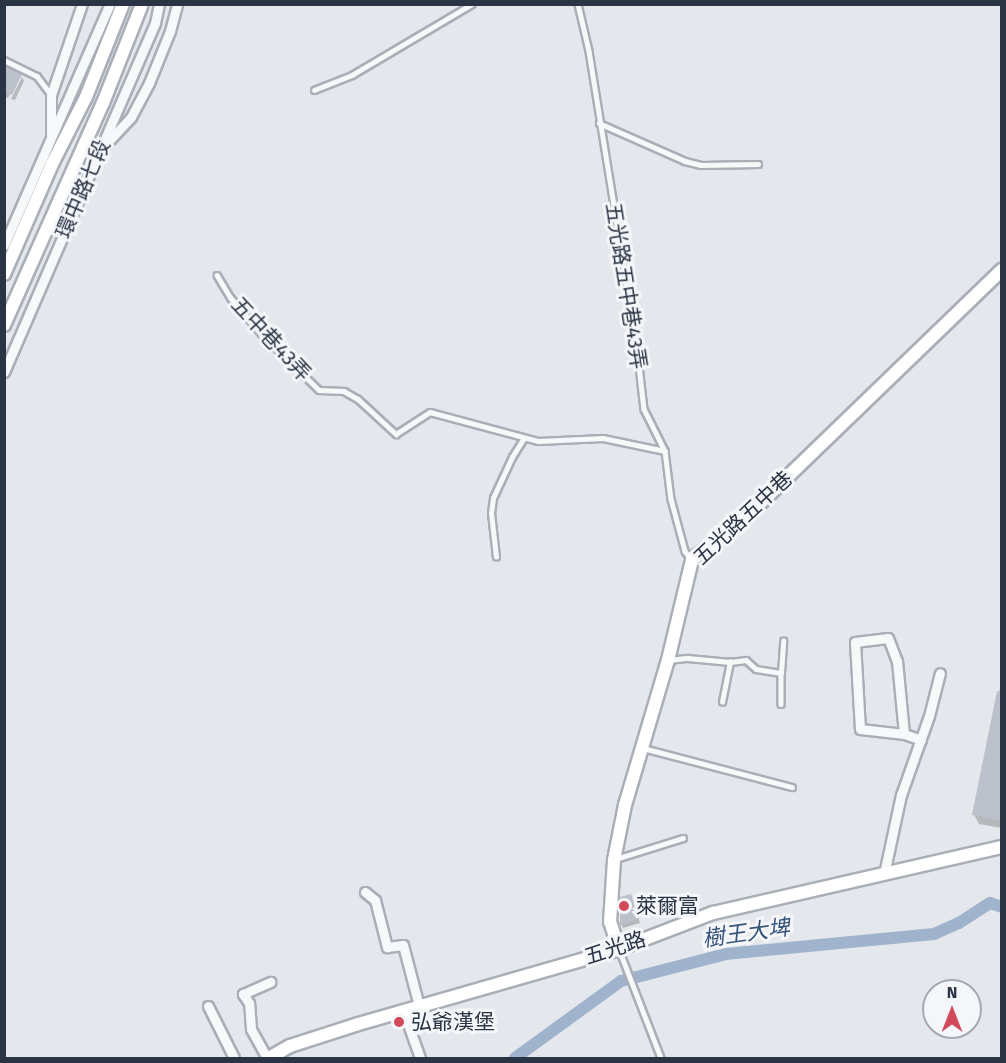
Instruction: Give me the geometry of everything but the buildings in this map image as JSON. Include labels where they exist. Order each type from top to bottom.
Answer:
[{"type":"street","points":[[51,140],[51,95],[82,4]]},
{"type":"street","points":[[4,245],[110,4]]},
{"type":"street","name":"環中路七段","points":[[4,274],[52,164],[86,97],[123,4]]},
{"type":"street","name":"環中路七段","points":[[4,326],[103,103],[142,4]]},
{"type":"street","name":"環中路七段","points":[[4,372],[155,23],[159,4]]},
{"type":"street","points":[[99,152],[131,117],[170,31],[177,4]]},
{"type":"street","name":"五光路五中巷","points":[[619,949],[610,922],[614,860],[625,805],[644,748],[692,561],[748,515],[1002,270]]},
{"type":"street","points":[[904,734],[897,661],[888,638],[855,642],[860,729],[904,734],[921,740]]},
{"type":"street","points":[[884,874],[901,795],[921,740],[940,673]]},
{"type":"street","name":"五光路","points":[[268,1059],[290,1046],[403,1010],[619,949],[713,913],[1002,847]]},
{"type":"street","points":[[365,892],[375,900],[387,947],[403,945],[419,1006]]},
{"type":"street","points":[[268,1059],[251,1029],[249,1003],[243,994],[270,982]]},
{"type":"street","points":[[208,1006],[234,1059]]},
{"type":"street","points":[[403,1010],[420,1059]]},
{"type":"lane","points":[[314,90],[352,75],[472,4]]},
{"type":"lane","name":"五光路五中巷43弄","points":[[578,4],[589,51],[637,348],[644,409],[665,451],[671,499],[685,550],[692,561]]},
{"type":"lane","points":[[4,60],[37,76],[51,95]]},
{"type":"lane","points":[[599,123],[685,161],[701,165],[758,164]]},
{"type":"lane","name":"五中巷43弄","points":[[217,275],[231,298],[261,333],[313,384],[320,390],[344,391],[358,399],[396,434],[430,412],[538,441],[603,438],[665,451]]},
{"type":"lane","points":[[496,557],[491,513],[493,498],[512,457],[524,438]]},
{"type":"lane","points":[[781,704],[783,641]]},
{"type":"lane","points":[[668,660],[688,658],[730,662],[746,660],[756,669],[781,673]]},
{"type":"lane","points":[[722,702],[730,662]]},
{"type":"lane","points":[[644,748],[792,787]]},
{"type":"lane","points":[[614,860],[683,838]]},
{"type":"lane","points":[[619,949],[661,1059]]},
{"type":"waterway","name":"樹王大埤","points":[[515,1058],[621,981],[726,954],[934,934],[959,923],[990,903],[1002,907]]},
{"type":"place","name":"萊爾富","points":[[624,906]]},
{"type":"place","name":"弘爺漢堡","points":[[399,1022]]}]
